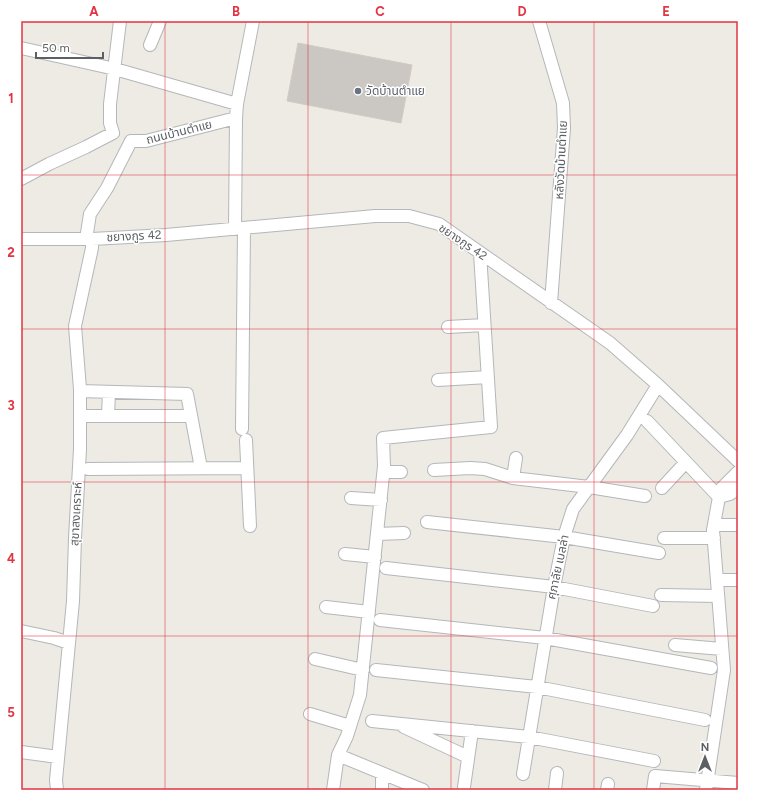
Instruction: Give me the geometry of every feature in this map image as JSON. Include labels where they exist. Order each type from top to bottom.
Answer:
[{"type":"street","points":[[112,133],[110,123],[110,104],[120,21]]},
{"type":"street","points":[[150,45],[160,21]]},
{"type":"street","points":[[250,526],[244,435],[236,118],[237,104],[253,21]]},
{"type":"street","name":"หลังวัดบ้านตำแย","points":[[539,21],[563,103],[564,128],[551,302]]},
{"type":"street","points":[[21,48],[115,69],[237,104]]},
{"type":"street","name":"ถนนบ้านตำแย","points":[[89,239],[90,214],[107,188],[131,141],[146,141],[236,118]]},
{"type":"street","points":[[112,133],[131,141]]},
{"type":"street","points":[[21,179],[112,133]]},
{"type":"street","name":"ชยางกูร 42","points":[[21,238],[89,239],[166,235],[375,216],[409,216],[439,224],[610,343],[658,385],[738,463]]},
{"type":"street","name":"สุขาสงเคราะห์","points":[[57,790],[56,780],[73,601],[80,449],[80,392],[75,320],[92,248],[89,239]]},
{"type":"street","points":[[333,790],[338,755],[347,736],[360,695],[384,472],[383,438],[491,427],[480,253]]},
{"type":"street","points":[[448,327],[484,325]]},
{"type":"street","points":[[438,380],[488,377]]},
{"type":"street","name":"ศุภาลัย เบลล่า","points":[[523,774],[554,587],[564,537],[573,509],[627,435],[658,385]]},
{"type":"street","points":[[80,392],[187,394],[201,468]]},
{"type":"street","points":[[108,416],[109,392]]},
{"type":"street","points":[[80,416],[191,416]]},
{"type":"street","points":[[648,421],[719,497]]},
{"type":"street","points":[[513,478],[516,458]]},
{"type":"street","points":[[662,488],[686,462]]},
{"type":"street","points":[[707,785],[724,670],[716,580],[714,525],[722,488],[738,463]]},
{"type":"street","points":[[88,469],[247,468]]},
{"type":"street","points":[[434,470],[470,468],[485,469],[513,478],[589,487],[645,496]]},
{"type":"street","points":[[384,472],[401,472]]},
{"type":"street","points":[[719,497],[730,494],[738,488]]},
{"type":"street","points":[[351,498],[381,500]]},
{"type":"street","points":[[426,522],[564,537],[659,553]]},
{"type":"street","points":[[714,525],[738,525]]},
{"type":"street","points":[[377,534],[404,533]]},
{"type":"street","points":[[664,538],[714,538]]},
{"type":"street","points":[[346,554],[375,557]]},
{"type":"street","points":[[386,568],[554,587],[653,606]]},
{"type":"street","points":[[716,580],[738,580]]},
{"type":"street","points":[[661,595],[718,596]]},
{"type":"street","points":[[326,607],[369,612]]},
{"type":"street","points":[[380,620],[545,638],[711,668]]},
{"type":"street","points":[[21,631],[54,638],[68,643]]},
{"type":"street","points":[[675,645],[722,649]]},
{"type":"street","points":[[315,659],[362,670]]},
{"type":"street","points":[[376,670],[537,687],[705,720]]},
{"type":"street","points":[[310,714],[350,726]]},
{"type":"street","points":[[372,721],[529,737],[654,761]]},
{"type":"street","points":[[396,723],[468,757]]},
{"type":"street","points":[[464,787],[472,731]]},
{"type":"street","points":[[21,752],[58,757]]},
{"type":"street","points":[[338,755],[423,790]]},
{"type":"street","points":[[555,790],[557,773]]},
{"type":"street","points":[[382,774],[382,790]]},
{"type":"street","points":[[653,790],[655,776],[707,785],[738,783]]},
{"type":"building","points":[[298,43],[412,65],[401,123],[287,101]]},
{"type":"place","name":"วัดบ้านตำแย","points":[[358,91]]}]
